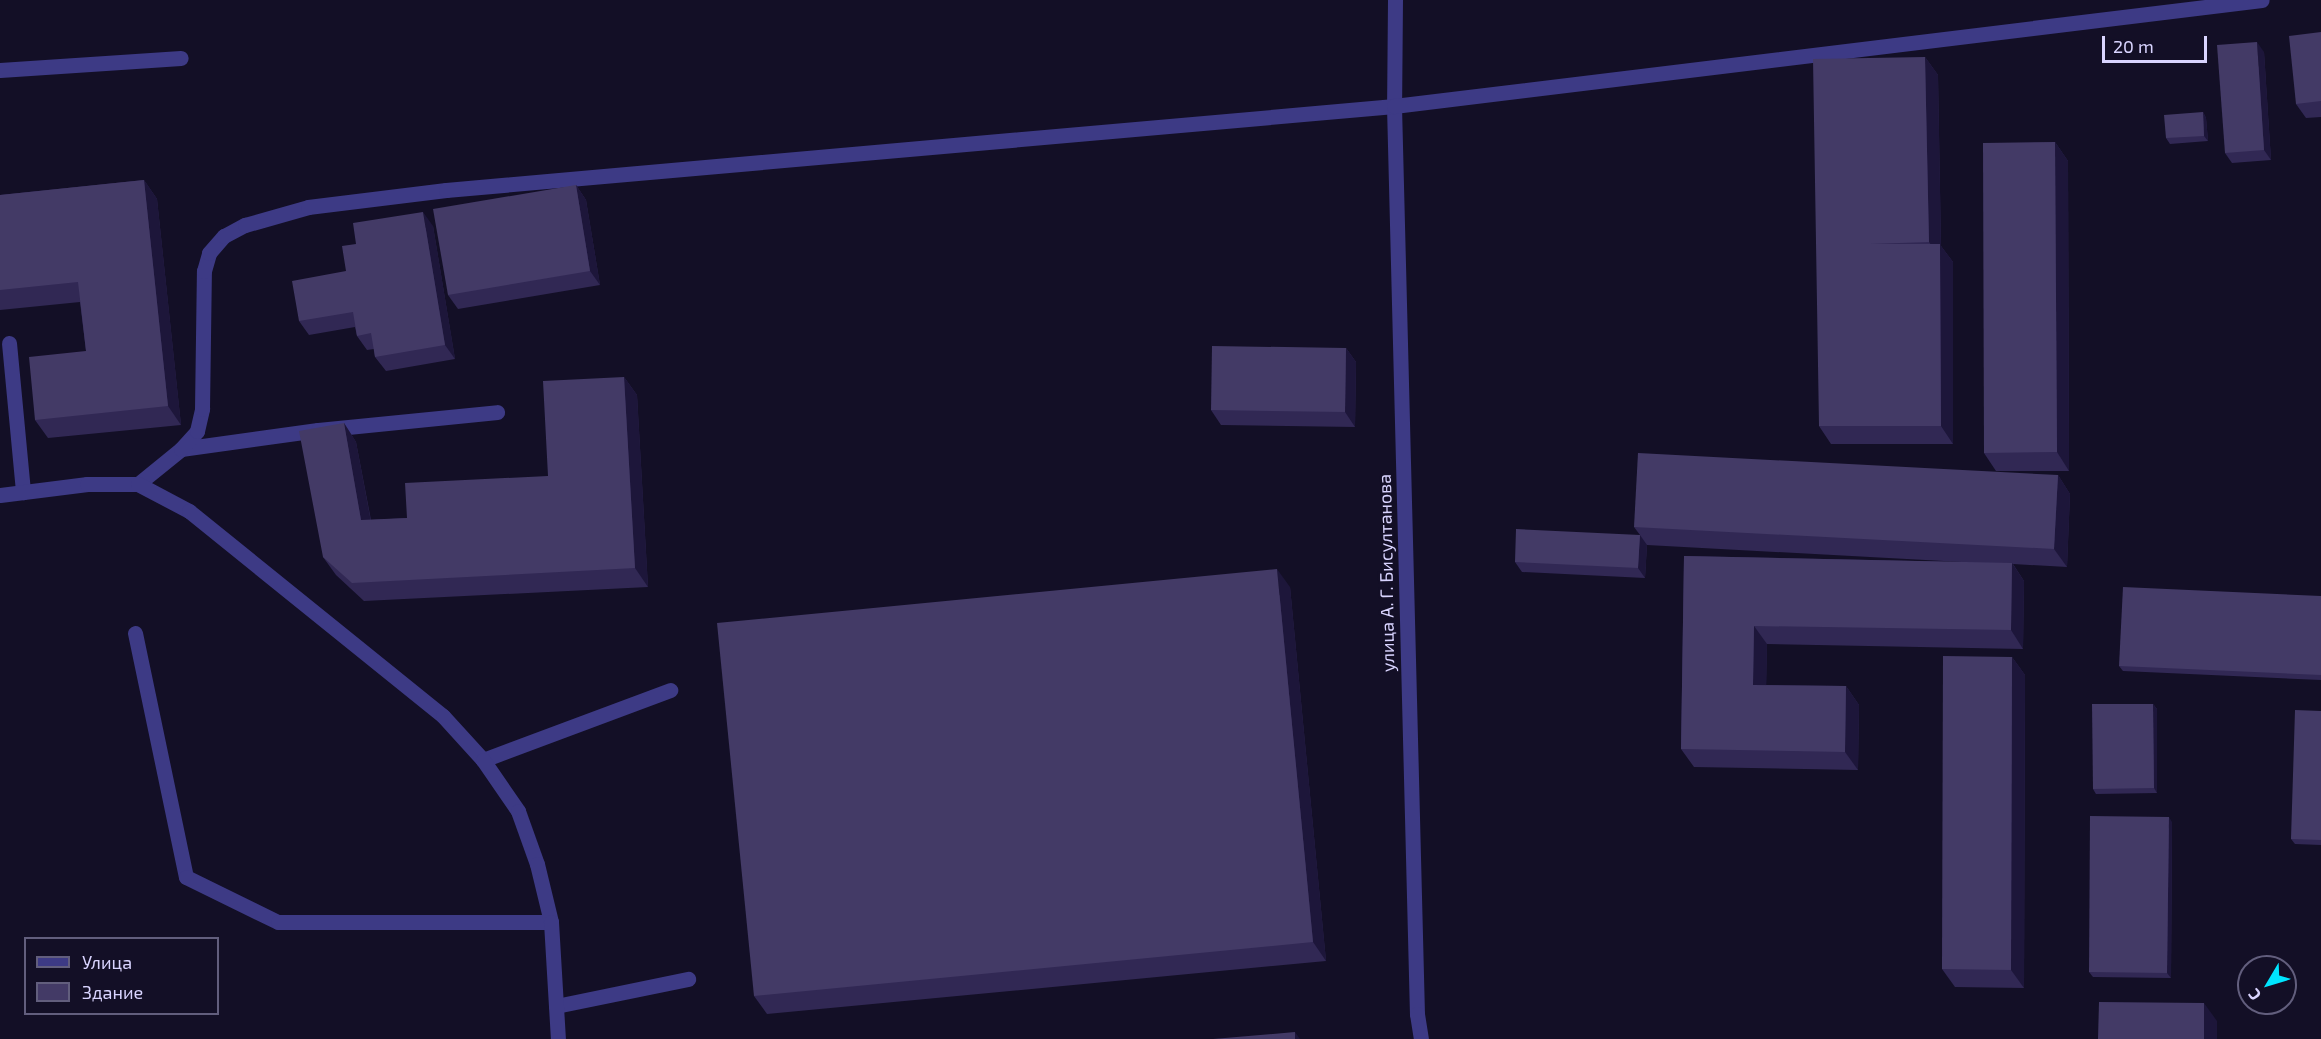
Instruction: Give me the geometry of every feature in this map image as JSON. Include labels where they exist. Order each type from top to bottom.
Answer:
[{"type":"street","name":"улица А. Г. Бисултанова","points":[[1395,0],[1394,106],[1417,1014],[1421,1039]]},
{"type":"street","points":[[138,484],[181,449],[197,431],[202,409],[207,262],[224,236],[256,222],[308,207],[446,190],[1394,106],[2262,0]]},
{"type":"street","points":[[0,70],[182,58]]},
{"type":"street","points":[[9,343],[23,492]]},
{"type":"street","points":[[181,449],[497,412]]},
{"type":"street","points":[[0,495],[87,484],[138,484],[189,511],[443,717],[483,760],[518,811],[537,864],[551,922],[558,1039]]},
{"type":"street","points":[[135,633],[186,877],[278,922],[551,922]]},
{"type":"street","points":[[483,760],[670,690]]},
{"type":"street","points":[[556,1006],[688,979]]},
{"type":"building","points":[[2321,32],[2321,101],[2296,104],[2289,36]]},
{"type":"building","points":[[2257,42],[2264,150],[2225,153],[2217,45]]},
{"type":"building","points":[[1925,57],[1929,242],[1870,244],[1940,244],[1941,426],[1819,426],[1813,59]]},
{"type":"building","points":[[2203,112],[2204,136],[2166,138],[2164,115]]},
{"type":"building","points":[[2055,142],[2057,452],[1984,453],[1983,143]]},
{"type":"building","points":[[144,180],[168,406],[35,420],[29,357],[86,351],[78,282],[0,290],[0,195]]},
{"type":"building","points":[[576,185],[590,271],[448,295],[433,209]]},
{"type":"building","points":[[423,212],[445,345],[375,357],[371,333],[357,336],[353,312],[299,321],[292,281],[346,271],[342,246],[356,244],[353,223]]},
{"type":"building","points":[[1212,346],[1346,348],[1345,412],[1211,410]]},
{"type":"building","points":[[624,377],[635,568],[352,583],[323,557],[299,431],[344,423],[361,520],[407,518],[405,483],[548,476],[543,381]]},
{"type":"building","points":[[1638,453],[2058,475],[2054,549],[1634,527]]},
{"type":"building","points":[[1516,529],[1640,535],[1638,568],[1515,562]]},
{"type":"building","points":[[1684,556],[2012,563],[2011,630],[1754,626],[1753,685],[1846,686],[1845,752],[1681,749]]},
{"type":"building","points":[[1277,569],[1313,942],[754,996],[717,623]]},
{"type":"building","points":[[2123,587],[2321,596],[2321,675],[2119,666]]},
{"type":"building","points":[[1943,656],[2012,657],[2011,970],[1942,969]]},
{"type":"building","points":[[2092,704],[2153,704],[2154,788],[2093,789]]},
{"type":"building","points":[[2295,710],[2321,711],[2321,840],[2291,839]]},
{"type":"building","points":[[2090,816],[2169,817],[2167,973],[2089,972]]},
{"type":"building","points":[[2099,1002],[2204,1003],[2204,1039],[2098,1039]]},
{"type":"building","points":[[1295,1032],[1295,1039],[1213,1039]]}]
